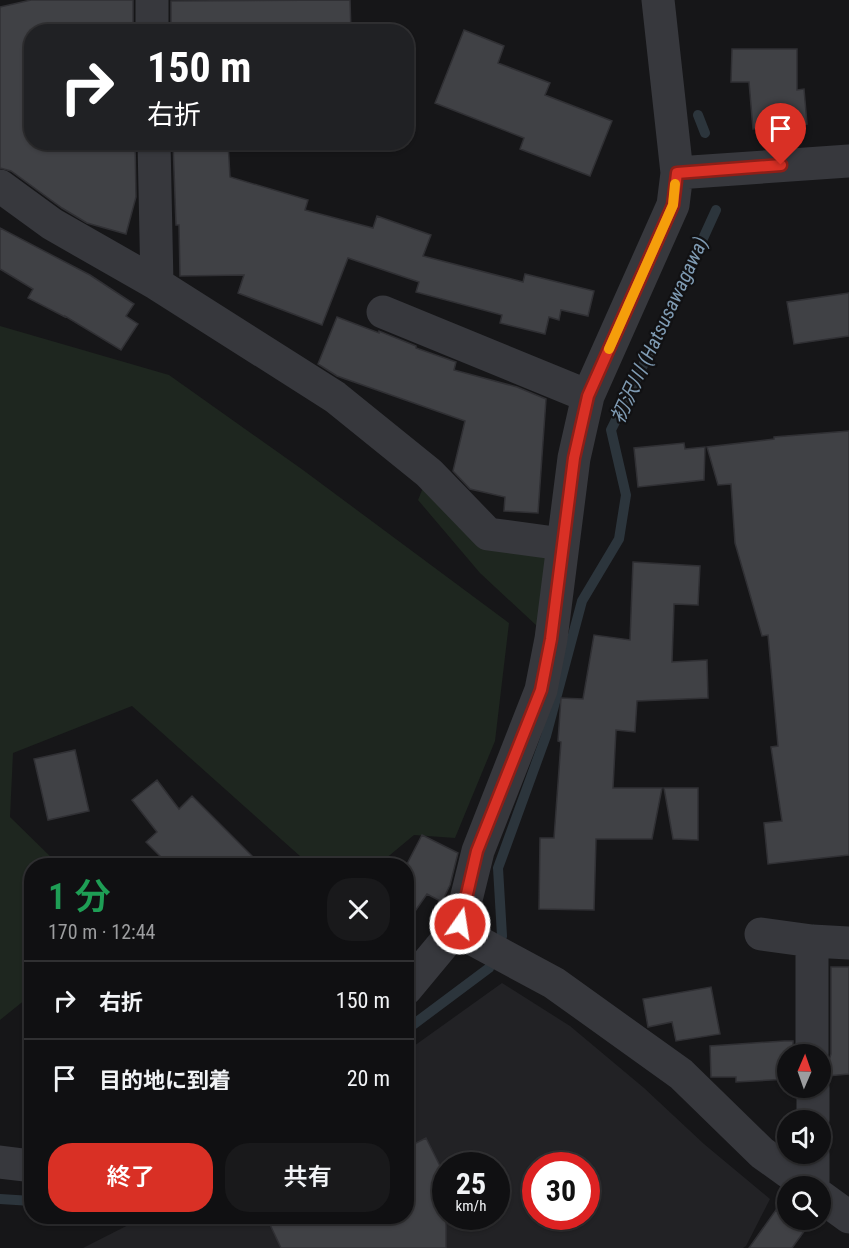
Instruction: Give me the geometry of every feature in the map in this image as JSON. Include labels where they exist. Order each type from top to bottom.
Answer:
[{"type":"street","points":[[152,0],[152,24]]},
{"type":"street","points":[[414,981],[463,930],[477,851],[541,690],[551,639],[574,458],[588,396],[673,205],[677,173],[658,0]]},
{"type":"street","points":[[154,150],[157,284]]},
{"type":"street","points":[[677,173],[849,160]]},
{"type":"street","points":[[0,186],[52,224],[157,284],[335,397],[429,473],[488,534],[562,544]]},
{"type":"street","points":[[383,312],[588,396]]},
{"type":"street","points":[[463,930],[554,983],[681,1074],[762,1153],[794,1176]]},
{"type":"street","points":[[761,934],[849,943]]},
{"type":"street","points":[[812,941],[812,1044]]},
{"type":"street","points":[[0,1162],[24,1165]]},
{"type":"street","points":[[831,1204],[849,1217]]},
{"type":"shaded area","points":[[0,326],[169,375],[303,470],[509,623],[495,741],[455,838],[414,835],[386,858],[302,858],[132,706],[13,753],[10,817],[52,858],[24,858],[24,1001],[0,1020]]},
{"type":"shaded area","points":[[429,473],[488,534],[562,544],[551,639],[480,573],[418,500]]},
{"type":"shaded area","points":[[502,983],[570,1026],[770,1199],[743,1248],[83,1248],[130,1224],[414,1224],[414,1046]]},
{"type":"building","points":[[31,0],[133,0],[133,24],[24,24],[24,150],[135,150],[136,197],[126,234],[87,223],[11,171],[0,168],[0,7]]},
{"type":"building","points":[[350,0],[351,24],[171,24],[171,1]]},
{"type":"building","points":[[464,30],[504,46],[498,63],[550,83],[545,95],[612,121],[590,176],[520,149],[524,138],[435,103]]},
{"type":"building","points":[[732,49],[797,49],[797,90],[804,89],[807,124],[753,129],[749,82],[731,82]]},
{"type":"building","points":[[173,150],[228,150],[230,177],[308,200],[305,210],[373,228],[377,216],[431,235],[423,256],[523,282],[525,274],[594,291],[588,316],[561,310],[559,320],[549,317],[545,334],[500,323],[502,315],[416,292],[419,282],[348,258],[322,325],[238,293],[244,275],[180,276],[179,225],[176,225]]},
{"type":"building","points":[[0,228],[90,275],[134,304],[126,316],[138,324],[121,350],[65,316],[28,298],[33,289],[0,269]]},
{"type":"building","points":[[849,293],[849,336],[794,344],[787,302]]},
{"type":"building","points":[[337,317],[456,362],[454,370],[517,387],[546,399],[538,513],[504,511],[505,497],[470,489],[453,471],[465,421],[337,376],[318,364]]},
{"type":"building","points":[[849,431],[849,855],[768,864],[764,823],[782,821],[771,747],[778,746],[768,635],[762,636],[735,543],[731,484],[718,485],[707,447],[774,439],[774,437]]},
{"type":"building","points":[[684,443],[685,449],[705,447],[704,480],[638,487],[634,448]]},
{"type":"building","points":[[633,562],[700,566],[698,605],[674,604],[672,662],[707,660],[708,698],[637,701],[635,732],[616,730],[613,788],[662,788],[652,839],[596,839],[594,910],[539,909],[540,838],[554,838],[561,742],[558,741],[561,698],[583,699],[594,635],[630,640]]},
{"type":"building","points":[[75,750],[89,811],[48,820],[34,759]]},
{"type":"building","points":[[157,780],[179,809],[192,796],[254,858],[162,858],[146,842],[157,832],[132,800]]},
{"type":"building","points":[[664,788],[698,788],[698,840],[673,839]]},
{"type":"building","points":[[422,835],[458,853],[450,885],[442,902],[427,894],[414,913],[414,858],[410,858]]},
{"type":"building","points":[[831,967],[849,967],[849,1074],[831,1076]]},
{"type":"building","points":[[711,987],[720,1034],[676,1041],[672,1022],[648,1027],[643,999]]},
{"type":"building","points":[[793,1041],[793,1044],[777,1044],[777,1080],[736,1082],[736,1077],[711,1077],[710,1046]]},
{"type":"building","points":[[426,1138],[433,1152],[432,1230],[446,1230],[446,1248],[281,1248],[270,1224],[414,1224],[414,1144]]},
{"type":"building","points":[[776,1210],[777,1230],[805,1230],[792,1248],[749,1248]]},
{"type":"waterway","name":"初沢川 (Hatsusawagawa)","points":[[698,115],[705,133]]},
{"type":"waterway","name":"初沢川 (Hatsusawagawa)","points":[[414,1024],[489,968],[502,936],[498,868],[546,736],[582,601],[619,539],[626,495],[611,430],[670,311],[716,210]]},
{"type":"waterway","name":"初沢川 (Hatsusawagawa)","points":[[0,1199],[24,1200]]},
{"type":"slow traffic","points":[[609,349],[673,205],[675,184]]},
{"type":"route","points":[[460,924],[477,851],[541,690],[551,639],[574,458],[588,396],[673,205],[677,173],[781,165]]}]
